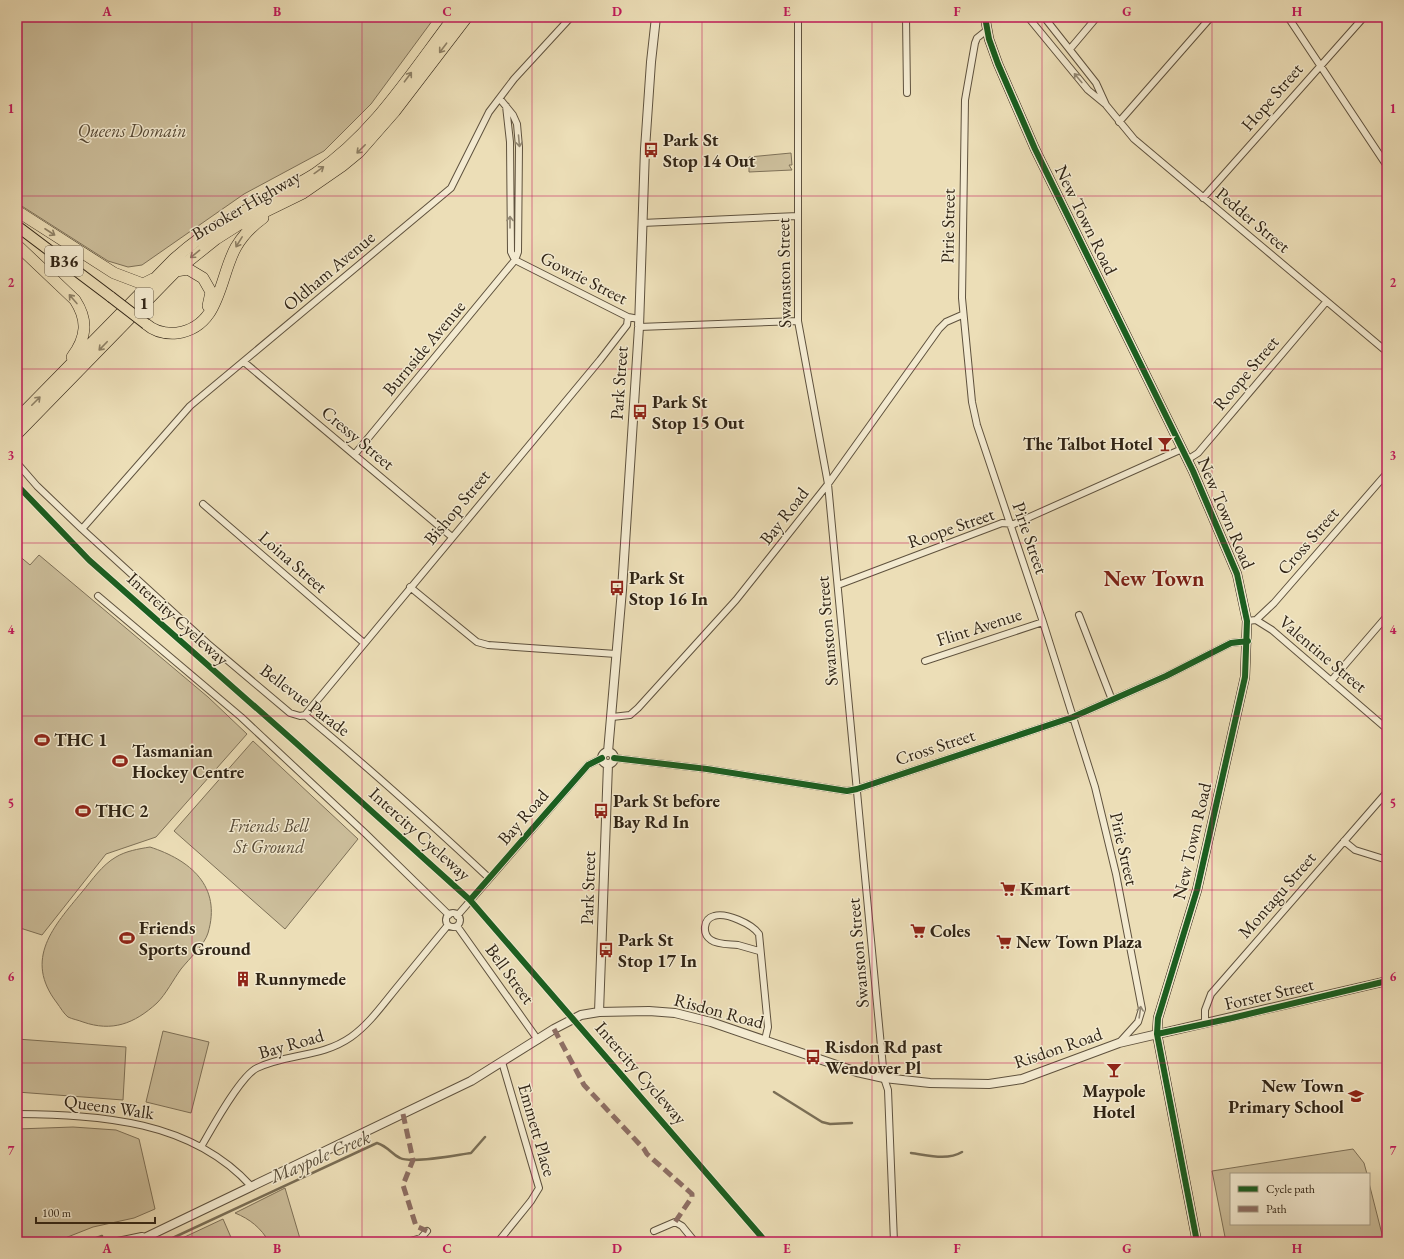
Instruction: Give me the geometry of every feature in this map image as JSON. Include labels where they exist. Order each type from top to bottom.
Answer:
[{"type":"highway","name":"Brooker Highway","points":[[17,419],[174,259],[213,228],[316,173],[351,145],[386,107],[454,17]]},
{"type":"highway","name":"Brooker Highway","points":[[18,433],[176,271],[195,254],[238,225],[290,200],[322,181],[359,152],[395,111],[467,17]]},
{"type":"highway","points":[[146,324],[160,332],[178,332],[195,326],[205,318],[216,301],[228,265],[244,235],[255,223],[285,206],[290,200]]},
{"type":"highway","points":[[17,211],[124,277],[143,284],[159,274]]},
{"type":"highway","points":[[17,245],[75,300],[81,309],[84,321],[81,342],[54,382]]},
{"type":"highway","points":[[146,324],[158,327],[177,327],[193,321],[206,310],[211,300],[211,292],[208,284],[197,273],[188,269],[176,271]]},
{"type":"main road","name":"New Town Road","points":[[985,17],[987,30],[1017,109],[1054,190],[1182,449],[1237,574],[1252,620],[1248,641],[1245,677],[1197,890],[1162,1004],[1157,1034],[1197,1242]]},
{"type":"main road","name":"B36","points":[[17,226],[146,324]]},
{"type":"street","name":"Oldham Avenue","points":[[82,529],[190,406],[451,188],[489,112],[514,80],[571,17]]},
{"type":"street","name":"Park Street","points":[[611,755],[616,654],[622,590],[639,323],[642,223],[651,62],[656,17]]},
{"type":"street","name":"Swanston Street","points":[[798,17],[798,321],[828,484],[884,1078],[888,1090],[894,1242]]},
{"type":"street","points":[[906,17],[907,93]]},
{"type":"street","name":"Pedder Street","points":[[1028,17],[1088,90],[1106,105],[1134,139],[1387,352]]},
{"type":"street","name":"Pedder Street","points":[[1044,17],[1070,48],[1096,83],[1106,105]]},
{"type":"street","points":[[1070,48],[1097,17]]},
{"type":"street","points":[[1119,122],[1211,17]]},
{"type":"street","points":[[1288,17],[1387,166]]},
{"type":"street","name":"Hope Street","points":[[1203,198],[1320,64],[1364,17]]},
{"type":"street","name":"Pirie Street","points":[[987,30],[977,38],[974,44],[965,100],[962,315],[972,402],[977,425],[1073,717],[1096,794],[1116,874],[1142,1009],[1138,1022],[1119,1043]]},
{"type":"street","points":[[500,99],[516,120],[519,147],[518,252],[515,260]]},
{"type":"street","points":[[506,106],[510,142],[511,252],[515,260]]},
{"type":"street","points":[[642,223],[798,216]]},
{"type":"street","name":"Gowrie Street","points":[[515,260],[639,323]]},
{"type":"street","name":"Burnside Avenue","points":[[355,454],[515,260]]},
{"type":"street","name":"Roope Street","points":[[1187,460],[1198,453],[1326,302]]},
{"type":"street","name":"Bay Road","points":[[612,717],[630,714],[638,708],[736,600],[828,484],[939,329],[954,317],[962,315]]},
{"type":"street","name":"Bishop Street","points":[[305,715],[600,360],[627,325],[628,317]]},
{"type":"street","points":[[639,323],[798,321]]},
{"type":"street","name":"Cressy Street","points":[[244,362],[452,537]]},
{"type":"street","name":"Roope Street","points":[[838,585],[1002,523],[1009,524],[1182,449]]},
{"type":"street","name":"Bellevue Parade","points":[[17,463],[37,486],[82,529],[207,643],[290,713],[300,716],[305,715],[400,796],[489,878]]},
{"type":"street","name":"Cross Street","points":[[1252,620],[1274,603],[1387,473]]},
{"type":"street","name":"Loina Street","points":[[203,504],[364,643]]},
{"type":"street","points":[[410,587],[477,642],[488,645],[616,654]]},
{"type":"street","points":[[98,596],[241,717],[366,834],[449,915],[453,914],[457,916],[460,922],[457,926],[454,927],[448,925],[446,919],[449,915]]},
{"type":"street","points":[[1079,615],[1112,700]]},
{"type":"street","points":[[1331,682],[1387,616]]},
{"type":"street","name":"Valentine Street","points":[[1252,620],[1272,630],[1387,729]]},
{"type":"street","name":"Flint Avenue","points":[[925,661],[1043,622]]},
{"type":"street","name":"Cross Street","points":[[611,755],[847,790],[857,789],[1073,717],[1231,644],[1248,641]]},
{"type":"street","points":[[603,754],[611,755],[613,762],[608,764],[603,762],[602,758],[603,754]]},
{"type":"street","name":"Bay Road","points":[[457,916],[588,765],[602,758]]},
{"type":"street","name":"Park Street","points":[[599,1012],[608,764]]},
{"type":"street","name":"Montagu Street","points":[[1205,1024],[1205,1010],[1211,994],[1387,792]]},
{"type":"street","points":[[1344,841],[1355,850],[1384,859]]},
{"type":"street","points":[[759,951],[710,940],[705,933],[704,927],[708,920],[714,916],[723,916],[747,923],[755,928],[758,934],[768,1027],[766,1040]]},
{"type":"street","name":"Bay Road","points":[[201,1147],[244,1079],[255,1069],[271,1063],[323,1052],[336,1047],[352,1036],[369,1021],[448,925]]},
{"type":"street","name":"Bell Street","points":[[457,926],[538,1040]]},
{"type":"street","name":"Forster Street","points":[[1157,1034],[1387,981]]},
{"type":"street","name":"Risdon Road","points":[[136,1242],[447,1094],[581,1015],[599,1012],[649,1011],[675,1014],[711,1022],[857,1072],[884,1078],[953,1084],[989,1084],[1022,1079],[1119,1043],[1157,1034]]},
{"type":"street","name":"Emmett Place","points":[[498,1242],[531,1201],[539,1188],[502,1062]]},
{"type":"street","name":"Queens Walk","points":[[17,1114],[66,1115],[131,1122],[160,1129],[201,1147],[225,1164],[251,1186]]},
{"type":"street","points":[[654,1231],[675,1222],[682,1226],[695,1242]]},
{"type":"street","points":[[407,1242],[422,1238],[427,1231]]},
{"type":"street","name":"Risdon Road","points":[[118,1242],[144,1237]]},
{"type":"green space","name":"Queens Domain","points":[[17,17],[435,17],[371,104],[324,151],[244,194],[142,265],[128,267],[108,261],[17,203]]},
{"type":"green space","points":[[791,153],[792,165],[789,165],[792,170],[749,172],[749,157]]},
{"type":"green space","name":"Tasmanian Hockey Centre","points":[[17,554],[30,565],[39,555],[208,697],[247,734],[156,837],[106,854],[42,935],[17,927]]},
{"type":"green space","name":"Friends Bell St Ground","points":[[253,741],[358,839],[285,929],[174,831]]},
{"type":"green space","name":"Friends Sports Ground","points":[[150,847],[165,852],[178,859],[199,877],[206,889],[210,902],[211,916],[208,933],[200,947],[181,969],[157,1003],[140,1016],[131,1021],[113,1026],[94,1025],[68,1017],[47,987],[43,972],[43,958],[46,944],[53,930],[62,918],[93,878],[106,864],[124,853]]},
{"type":"green space","points":[[163,1031],[209,1042],[191,1113],[146,1102]]},
{"type":"green space","points":[[17,1039],[126,1047],[123,1100],[17,1092]]},
{"type":"green space","points":[[73,1127],[116,1130],[139,1139],[155,1209],[134,1218],[93,1227],[55,1242],[19,1242],[17,1239],[17,1129]]},
{"type":"green space","points":[[1353,1149],[1364,1163],[1367,1173],[1230,1173],[1230,1225],[1370,1225],[1370,1187],[1384,1242],[1226,1242],[1212,1171]]},
{"type":"green space","points":[[285,1188],[301,1242],[269,1242],[255,1224],[235,1213]]},
{"type":"green space","points":[[223,1219],[233,1242],[174,1242]]},
{"type":"waterway","name":"Maypole Creek","points":[[774,1092],[822,1122],[830,1124],[852,1123]]},
{"type":"waterway","name":"Maypole Creek","points":[[164,1242],[377,1143],[384,1146],[400,1158],[406,1160],[424,1160],[471,1153],[485,1137]]},
{"type":"waterway","name":"Maypole Creek","points":[[911,1153],[943,1157],[956,1155],[962,1152]]},
{"type":"waterway","points":[[85,1242],[102,1236]]},
{"type":"marked path","points":[[554,1029],[584,1085],[647,1154],[692,1194],[692,1197],[675,1222]]},
{"type":"marked path","points":[[403,1114],[413,1160],[403,1185],[416,1226],[427,1231]]},
{"type":"cycle path","points":[[985,17],[989,39],[998,64],[1035,149],[1193,471],[1237,574],[1247,621],[1245,677],[1197,890],[1158,1018],[1157,1034],[1197,1242]]},
{"type":"cycle path","name":"Intercity Cycleway","points":[[17,485],[89,560],[296,743],[470,900],[766,1242]]},
{"type":"cycle path","points":[[614,758],[707,769],[847,791],[857,789],[1073,717],[1166,676],[1231,643],[1248,641]]},
{"type":"cycle path","points":[[470,900],[588,765],[602,758]]},
{"type":"cycle path","points":[[1157,1034],[1232,1018],[1387,981]]},
{"type":"place","name":"Park St Stop 14 Out","points":[[651,150]]},
{"type":"place","name":"Park St Stop 15 Out","points":[[640,412]]},
{"type":"place","name":"The Talbot Hotel","points":[[1165,444]]},
{"type":"place","name":"Park St Stop 16 In","points":[[617,588]]},
{"type":"place","name":"THC 1","points":[[42,740]]},
{"type":"place","name":"Tasmanian Hockey Centre","points":[[120,761]]},
{"type":"place","name":"THC 2","points":[[83,811]]},
{"type":"place","name":"Park St before Bay Rd In","points":[[601,811]]},
{"type":"place","name":"Kmart","points":[[1008,889]]},
{"type":"place","name":"Coles","points":[[918,931]]},
{"type":"place","name":"Friends Sports Ground","points":[[127,938]]},
{"type":"place","name":"New Town Plaza","points":[[1004,942]]},
{"type":"place","name":"Park St Stop 17 In","points":[[606,950]]},
{"type":"place","name":"Runnymede","points":[[243,979]]},
{"type":"place","name":"Risdon Rd past Wendover Pl","points":[[813,1057]]},
{"type":"place","name":"Maypole Hotel","points":[[1114,1070]]},
{"type":"place","name":"New Town Primary School","points":[[1356,1096]]},
{"type":"district","name":"New Town","points":[[1154,578]]}]
